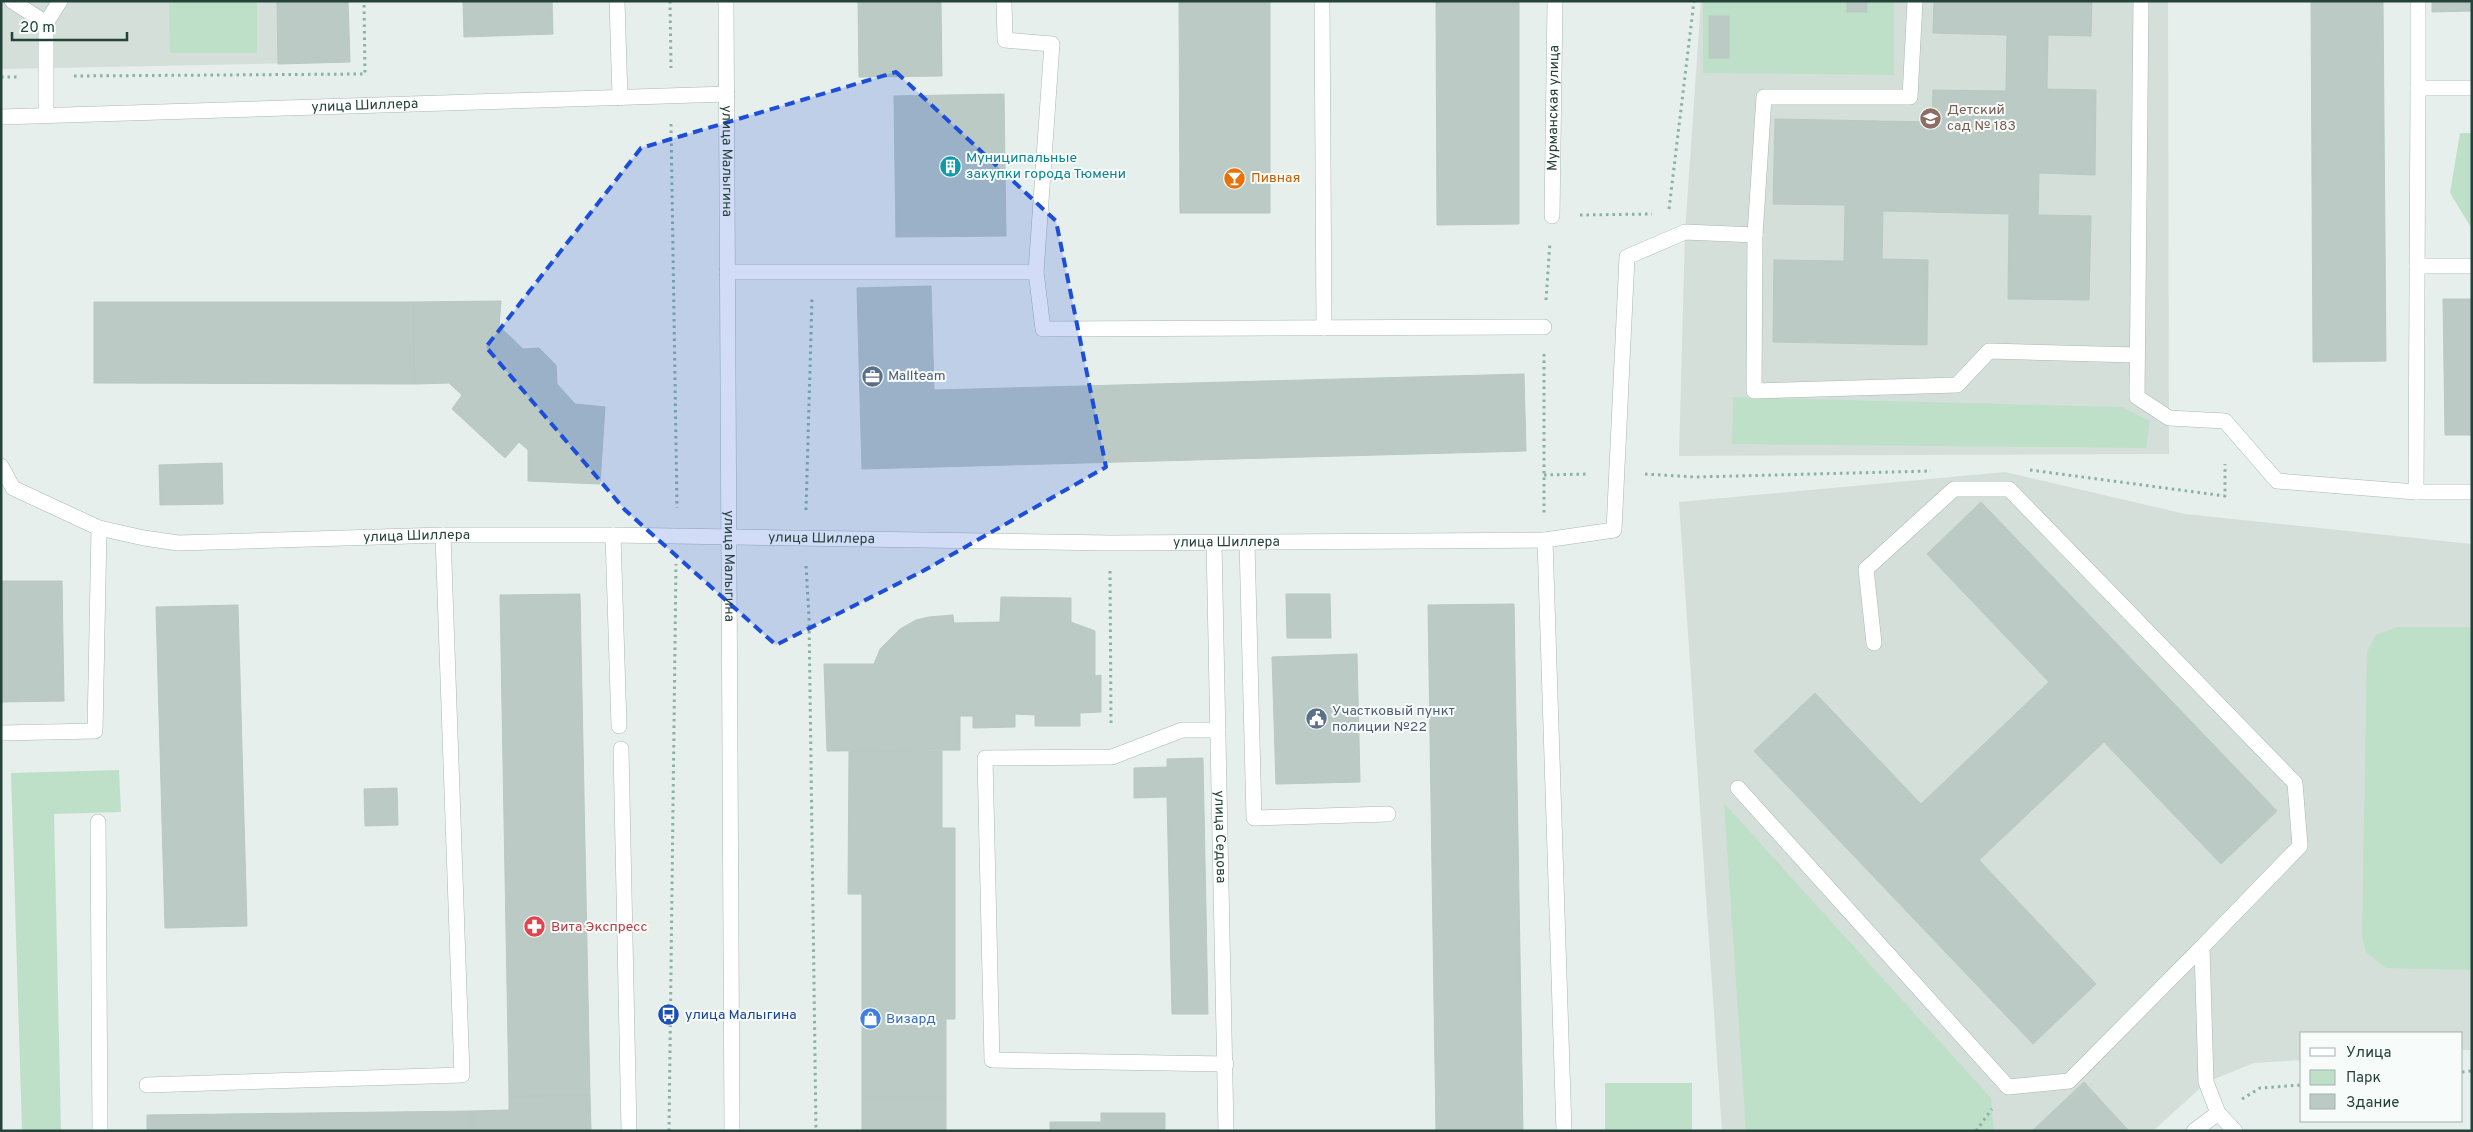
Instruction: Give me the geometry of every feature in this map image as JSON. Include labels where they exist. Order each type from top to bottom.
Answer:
[{"type":"street","points":[[12,1],[46,23]]},
{"type":"street","points":[[46,115],[46,23],[60,1]]},
{"type":"street","points":[[616,1],[620,98]]},
{"type":"street","name":"улица Малыгина","points":[[726,1],[732,1131]]},
{"type":"street","points":[[1004,1],[1005,40],[1052,44],[1036,272],[1043,329],[1544,327]]},
{"type":"street","points":[[1322,1],[1324,328]]},
{"type":"street","name":"Мурманская улица","points":[[1552,216],[1555,1]]},
{"type":"street","points":[[1915,1],[1910,97],[1764,97],[1755,235],[1754,391],[1957,385],[1989,351],[2136,355]]},
{"type":"street","points":[[2141,1],[2137,397],[2169,418],[2225,421],[2277,482],[2416,492],[2472,492]]},
{"type":"street","points":[[2416,492],[2418,1]]},
{"type":"street","points":[[2418,88],[2472,88]]},
{"type":"street","name":"улица Шиллера","points":[[1,117],[727,94]]},
{"type":"street","points":[[1617,473],[1627,257],[1685,232],[1755,235]]},
{"type":"street","points":[[2417,266],[2472,266]]},
{"type":"street","points":[[727,272],[813,270],[1036,272]]},
{"type":"street","points":[[1,466],[7,488]]},
{"type":"street","name":"улица Шиллера","points":[[7,488],[99,528],[178,543],[444,535],[730,535],[1110,543],[1544,540],[1614,530],[1617,473]]},
{"type":"street","points":[[1738,788],[2008,1087],[2069,1082],[2300,846],[2295,783],[2009,489],[1954,489],[1866,568],[1874,643]]},
{"type":"street","points":[[1,734],[95,731],[99,528]]},
{"type":"street","points":[[147,1085],[462,1075],[444,535]]},
{"type":"street","points":[[613,535],[619,726]]},
{"type":"street","points":[[1544,540],[1564,1131]]},
{"type":"street","points":[[1247,542],[1254,818],[1388,814]]},
{"type":"street","name":"улица Седова","points":[[1214,543],[1226,1131]]},
{"type":"street","points":[[1218,730],[1182,730],[1112,757],[986,758],[992,1060],[1226,1064]]},
{"type":"street","points":[[621,749],[629,1131]]},
{"type":"street","points":[[98,822],[100,1131]]},
{"type":"street","points":[[2202,948],[2206,1082],[2218,1113],[2235,1131]]},
{"type":"street","points":[[2194,1131],[2218,1113]]},
{"type":"path","points":[[1,77],[365,74],[364,1]]},
{"type":"path","points":[[670,1],[671,69]]},
{"type":"path","points":[[1668,214],[1694,1]]},
{"type":"path","points":[[670,1131],[677,535],[671,123]]},
{"type":"path","points":[[1544,540],[1544,327],[1552,216],[1658,214]]},
{"type":"path","points":[[813,270],[805,536],[809,617],[816,1131]]},
{"type":"path","points":[[2023,469],[2225,496]]},
{"type":"path","points":[[1544,475],[1617,473],[1695,476],[1934,471]]},
{"type":"path","points":[[1110,543],[1112,757]]},
{"type":"path","points":[[2218,1113],[2260,1088],[2300,1085]]},
{"type":"highlighted area","points":[[896,72],[1056,221],[1106,467],[923,571],[776,645],[625,510],[486,347],[641,148]]},
{"type":"shaded area","points":[[1,1],[348,1],[350,62],[1,69]]},
{"type":"shaded area","name":"Детский сад № 183","points":[[1701,1],[2168,1],[2169,454],[1679,456],[1685,232]]},
{"type":"shaded area","points":[[2005,472],[2185,514],[2472,544],[2472,1050],[2463,1050],[2463,1032],[2300,1032],[2300,1060],[2254,1063],[2207,1082],[2153,1131],[1722,1131],[1679,502]]},
{"type":"green space","points":[[169,1],[257,1],[257,53],[170,53]]},
{"type":"green space","points":[[1703,1],[1894,1],[1894,75],[1703,73]]},
{"type":"green space","points":[[2460,133],[2472,133],[2472,229],[2450,193]]},
{"type":"green space","points":[[1733,397],[2122,407],[2150,421],[2146,448],[1732,444]]},
{"type":"green space","points":[[2397,627],[2472,627],[2472,970],[2386,968],[2366,952],[2362,937],[2367,652],[2376,635]]},
{"type":"green space","points":[[119,770],[121,812],[54,814],[61,1131],[22,1131],[11,773]]},
{"type":"green space","points":[[1724,803],[1991,1098],[1994,1131],[1746,1131]]},
{"type":"green space","points":[[1605,1083],[1692,1083],[1692,1131],[1605,1131]]},
{"type":"building","points":[[277,1],[348,1],[350,62],[278,64]]},
{"type":"building","points":[[463,1],[552,1],[553,34],[464,37]]},
{"type":"building","points":[[858,1],[941,1],[942,76],[859,77]]},
{"type":"building","points":[[1179,1],[1270,1],[1270,213],[1180,213]]},
{"type":"building","points":[[1436,1],[1519,1],[1519,224],[1437,225]]},
{"type":"building","points":[[1847,1],[1867,1],[1867,12],[1847,12]]},
{"type":"building","points":[[1934,1],[2092,1],[2091,36],[2048,35],[2047,89],[2096,90],[2095,175],[2039,173],[2038,215],[2091,216],[2089,300],[2008,299],[2009,214],[1883,211],[1882,259],[1928,260],[1927,345],[1773,342],[1774,260],[1844,261],[1845,205],[1773,204],[1775,119],[1932,122],[1933,90],[2006,91],[2007,35],[1933,33]]},
{"type":"building","points":[[2311,1],[2383,1],[2386,361],[2313,362]]},
{"type":"building","points":[[2432,1],[2472,1],[2472,11],[2432,12]]},
{"type":"building","points":[[1709,16],[1729,16],[1729,58],[1709,58]]},
{"type":"building","name":"Муниципальные закупки города Тюмени","points":[[1004,94],[1006,236],[896,237],[894,96]]},
{"type":"building","points":[[931,286],[934,390],[1524,374],[1526,451],[862,469],[857,288]]},
{"type":"building","points":[[2443,299],[2472,299],[2472,435],[2445,435]]},
{"type":"building","points":[[501,301],[499,326],[523,349],[539,348],[556,365],[557,384],[575,404],[605,407],[600,484],[528,481],[528,450],[519,442],[505,458],[452,409],[462,395],[449,383],[414,384],[413,302]]},
{"type":"building","points":[[94,302],[413,302],[414,384],[94,383]]},
{"type":"building","points":[[222,463],[223,504],[160,505],[159,465]]},
{"type":"building","points":[[1981,502],[2277,811],[2221,864],[2104,742],[1979,860],[2096,984],[2033,1044],[1754,751],[1815,693],[1921,804],[2049,682],[1927,554]]},
{"type":"building","points":[[1,581],[62,581],[64,701],[1,702]]},
{"type":"building","points":[[580,594],[590,1095],[509,1097],[500,595]]},
{"type":"building","points":[[1286,594],[1330,594],[1331,638],[1287,638]]},
{"type":"building","points":[[1001,597],[1071,598],[1071,622],[1095,631],[1095,676],[1101,675],[1101,712],[1080,713],[1080,726],[1035,726],[1035,715],[1015,714],[1015,727],[973,728],[973,716],[960,716],[960,750],[827,751],[824,664],[874,664],[880,649],[900,629],[916,620],[953,615],[954,623],[1000,622]]},
{"type":"building","points":[[1514,604],[1523,1131],[1436,1131],[1428,605]]},
{"type":"building","points":[[238,605],[247,926],[165,928],[156,607]]},
{"type":"building","name":"Участковый пункт полиции №22","points":[[1357,654],[1360,782],[1276,784],[1272,657]]},
{"type":"building","points":[[849,751],[942,751],[942,828],[955,828],[955,1019],[946,1019],[946,1098],[862,1098],[862,894],[848,894]]},
{"type":"building","points":[[1203,758],[1208,1014],[1172,1014],[1167,797],[1134,798],[1134,768],[1167,767],[1167,759]]},
{"type":"building","points":[[397,788],[398,825],[365,826],[364,789]]},
{"type":"building","points":[[2084,1082],[2129,1131],[2032,1131]]},
{"type":"building","points":[[590,1095],[591,1131],[472,1131],[472,1111],[509,1110],[509,1097]]},
{"type":"building","points":[[862,1098],[946,1098],[946,1131],[862,1131]]},
{"type":"building","points":[[472,1111],[472,1131],[147,1131],[147,1115]]},
{"type":"building","points":[[1101,1113],[1165,1113],[1165,1131],[1050,1131],[1050,1122],[1101,1122]]},
{"type":"place","name":"Детский сад № 183","points":[[1931,118]]},
{"type":"place","name":"Муниципальные закупки города Тюмени","points":[[950,166]]},
{"type":"place","name":"Пивная","points":[[1235,178]]},
{"type":"place","name":"Mallteam","points":[[872,376]]},
{"type":"place","name":"Участковый пункт полиции №22","points":[[1316,719]]},
{"type":"place","name":"Вита Экспресс","points":[[535,927]]},
{"type":"place","name":"улица Малыгина","points":[[669,1015]]},
{"type":"place","name":"Визард","points":[[870,1019]]}]
